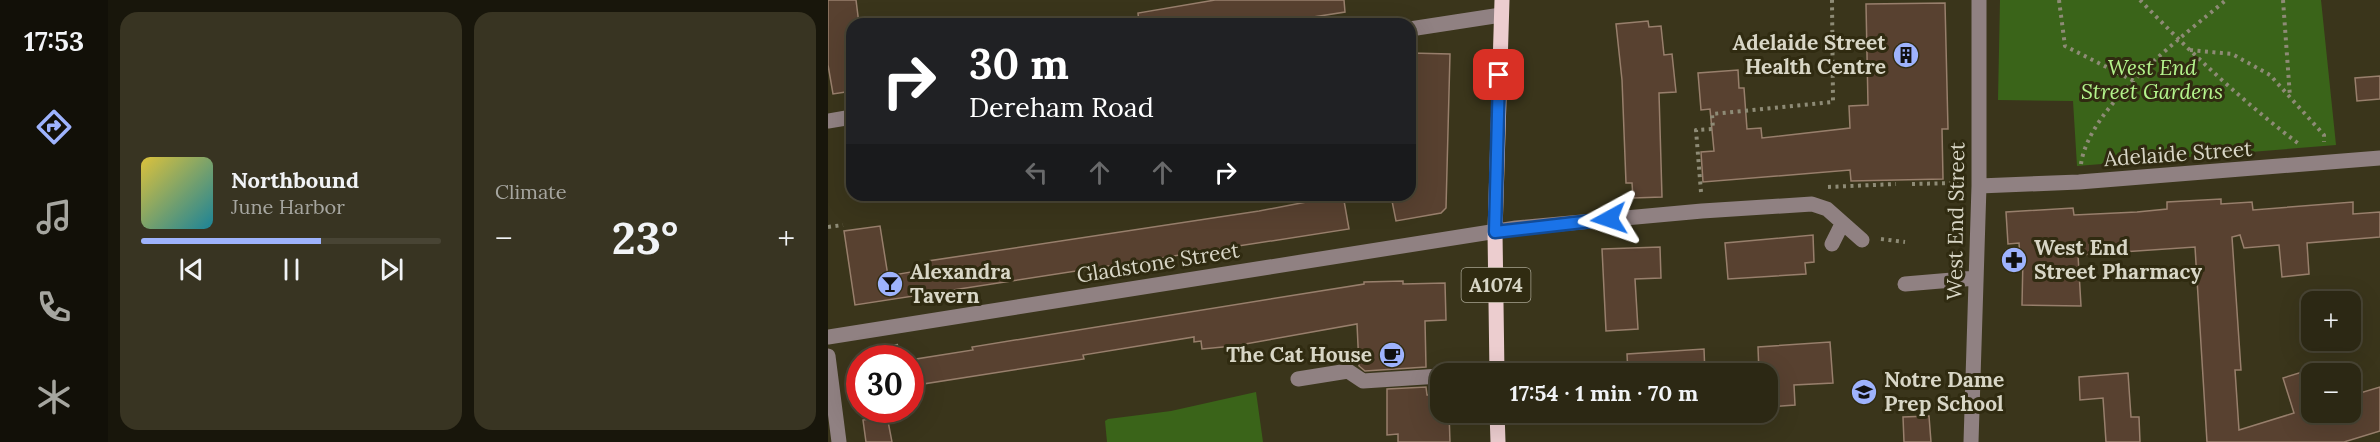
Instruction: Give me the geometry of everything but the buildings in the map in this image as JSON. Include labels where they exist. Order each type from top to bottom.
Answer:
[{"type":"main road","name":"A1074","points":[[1497,363],[1495,232],[1501,8]]},
{"type":"main road","points":[[1497,423],[1498,442]]},
{"type":"street","name":"West End Street","points":[[1971,442],[1978,186],[1979,0]]},
{"type":"street","points":[[1416,28],[1501,8]]},
{"type":"street","points":[[828,121],[846,118]]},
{"type":"street","name":"Adelaide Street","points":[[1978,186],[2079,182],[2380,158]]},
{"type":"street","points":[[1495,232],[1702,211],[1812,204],[1827,209],[1862,240]]},
{"type":"street","points":[[1832,244],[1842,224]]},
{"type":"street","name":"Gladstone Street","points":[[828,337],[1495,232]]},
{"type":"street","points":[[1905,284],[1976,278]]},
{"type":"street","points":[[828,356],[839,442]]},
{"type":"street","points":[[1298,379],[1348,371],[1363,381],[1430,377]]},
{"type":"path","points":[[1702,211],[1696,130],[1713,129],[1712,114],[1833,102],[1832,0]]},
{"type":"path","points":[[2059,0],[2065,46],[2134,81]]},
{"type":"path","points":[[2140,0],[2188,50],[2256,112],[2325,164]]},
{"type":"path","points":[[2079,182],[2081,160],[2102,115],[2178,40],[2226,0]]},
{"type":"path","points":[[2283,0],[2290,97]]},
{"type":"path","points":[[2188,50],[2232,54],[2270,75],[2324,135],[2325,164]]},
{"type":"path","points":[[1850,186],[1896,184]]},
{"type":"path","points":[[1912,184],[1978,186]]},
{"type":"path","points":[[828,227],[843,225]]},
{"type":"path","points":[[1878,238],[1905,242]]},
{"type":"green space","name":"West End Street Gardens","points":[[2000,0],[2321,0],[2336,145],[2077,166],[2073,101],[1998,100]]},
{"type":"green space","points":[[1256,392],[1263,442],[1107,442],[1105,421],[1108,419],[1171,411]]},
{"type":"place","name":"Adelaide Street Health Centre","points":[[1906,55]]},
{"type":"place","name":"West End Street Pharmacy","points":[[2014,260]]},
{"type":"place","name":"Alexandra Tavern","points":[[890,284]]},
{"type":"place","name":"The Cat House","points":[[1392,355]]},
{"type":"place","name":"Notre Dame Prep School","points":[[1864,392]]},
{"type":"route","points":[[1499,75],[1495,232],[1609,219]]}]
